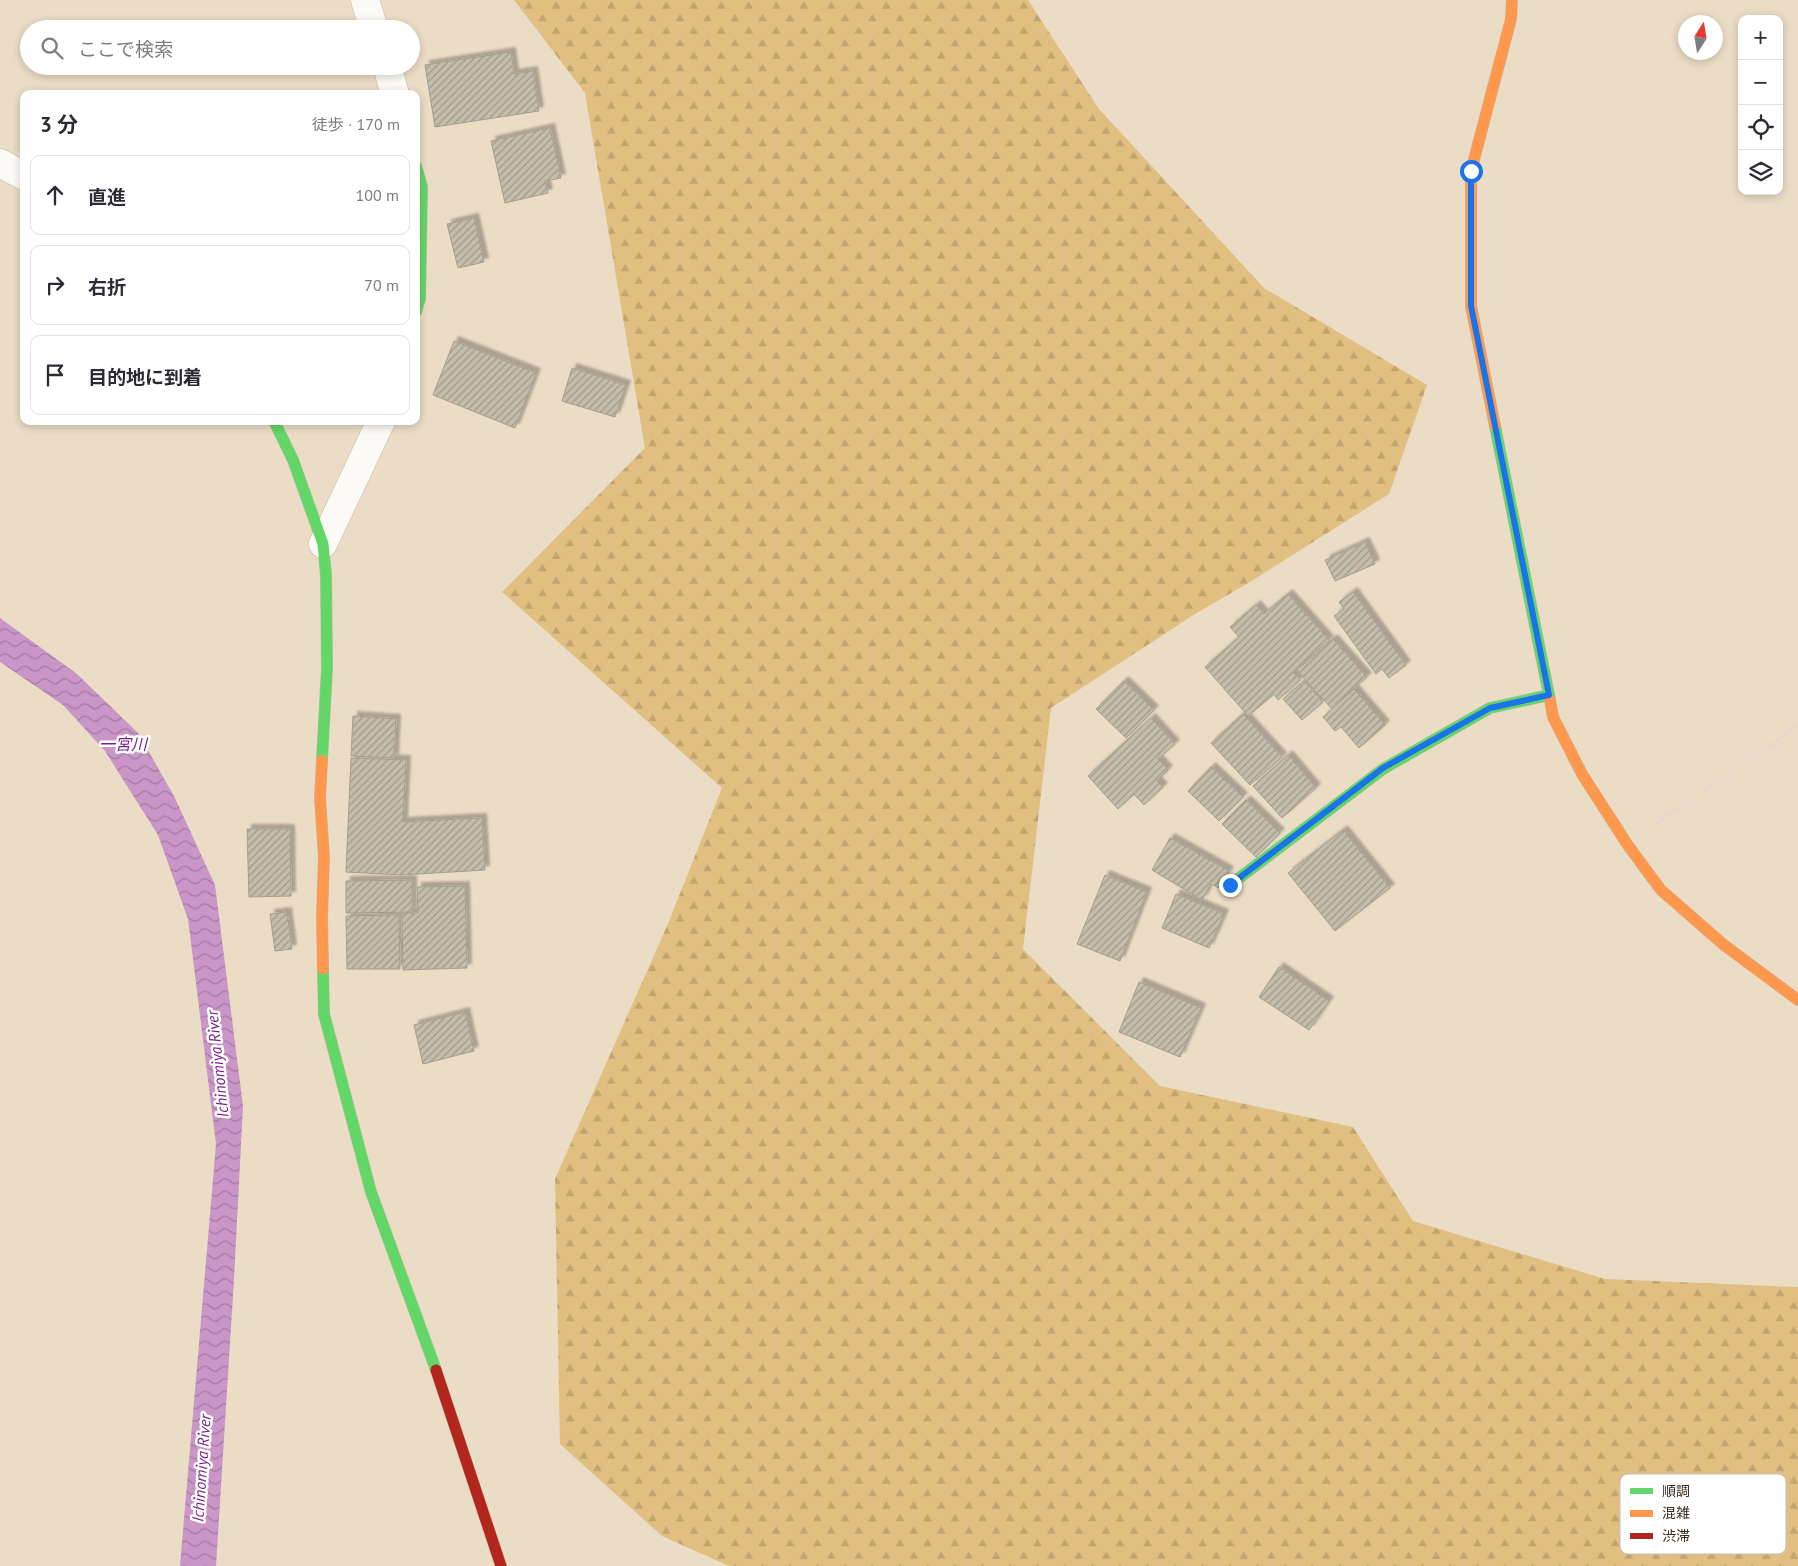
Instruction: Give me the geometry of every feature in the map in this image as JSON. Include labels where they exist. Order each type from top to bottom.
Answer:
[{"type":"street","points":[[365,0],[371,20]]},
{"type":"street","points":[[1512,0],[1511,20],[1471,171],[1471,306],[1553,717],[1582,774],[1627,844],[1661,890],[1724,945],[1798,1000]]},
{"type":"street","points":[[390,75],[394,90]]},
{"type":"street","points":[[0,163],[20,174]]},
{"type":"street","points":[[420,181],[422,188],[420,298]]},
{"type":"street","points":[[276,425],[294,460],[323,544],[326,575],[327,658],[320,798],[324,857],[322,918],[324,1014],[371,1192],[440,1380],[502,1566]]},
{"type":"street","points":[[323,544],[378,425]]},
{"type":"street","points":[[1230,885],[1383,768],[1490,708],[1549,695]]},
{"type":"path","points":[[1627,844],[1798,726]]},
{"type":"green space","points":[[514,0],[1028,0],[1099,109],[1264,288],[1427,385],[1389,494],[1250,582],[1195,614],[1051,708],[1023,949],[1160,1086],[1353,1127],[1413,1221],[1605,1279],[1798,1287],[1798,1566],[729,1566],[662,1536],[560,1444],[555,1179],[667,926],[722,788],[502,592],[645,448],[585,93]]},
{"type":"water","name":"一宮川","points":[[0,618],[77,674],[138,733],[174,796],[215,885],[243,1106],[216,1566],[180,1566],[216,1144],[188,919],[158,835],[105,751],[63,705],[0,662]]},
{"type":"building","points":[[511,52],[514,74],[533,71],[539,111],[435,127],[425,65]]},
{"type":"building","points":[[550,128],[561,178],[545,181],[548,193],[505,203],[491,141]]},
{"type":"building","points":[[474,218],[484,262],[458,268],[447,224]]},
{"type":"building","points":[[454,341],[536,373],[515,428],[433,395]]},
{"type":"building","points":[[572,368],[626,385],[615,417],[562,401]]},
{"type":"building","points":[[1365,542],[1375,564],[1335,581],[1325,560]]},
{"type":"building","points":[[1353,592],[1406,665],[1389,678],[1382,669],[1376,674],[1334,616],[1344,609],[1339,602]]},
{"type":"building","points":[[1288,594],[1329,640],[1293,672],[1300,680],[1278,700],[1274,694],[1248,716],[1205,667],[1239,637],[1230,627],[1256,605],[1264,614]]},
{"type":"building","points":[[1333,639],[1367,677],[1331,708],[1297,670]]},
{"type":"building","points":[[1124,681],[1154,710],[1126,738],[1096,709]]},
{"type":"building","points":[[1304,681],[1323,702],[1302,720],[1283,699]]},
{"type":"building","points":[[1354,689],[1385,725],[1359,748],[1341,727],[1335,731],[1323,717]]},
{"type":"building","points":[[1243,714],[1282,757],[1250,785],[1211,743]]},
{"type":"building","points":[[353,716],[396,719],[394,758],[351,756]]},
{"type":"building","points":[[1151,718],[1175,744],[1158,759],[1168,770],[1157,781],[1163,787],[1144,805],[1134,794],[1118,809],[1088,776]]},
{"type":"building","points":[[1288,755],[1316,788],[1282,818],[1253,786]]},
{"type":"building","points":[[351,758],[406,760],[403,822],[482,818],[485,870],[401,875],[346,872]]},
{"type":"building","points":[[1211,767],[1243,797],[1219,821],[1188,791]]},
{"type":"building","points":[[1246,800],[1280,833],[1256,857],[1222,824]]},
{"type":"building","points":[[247,829],[290,829],[291,896],[249,897]]},
{"type":"building","points":[[1343,830],[1390,888],[1335,931],[1288,873]]},
{"type":"building","points":[[1170,838],[1229,871],[1219,888],[1211,884],[1202,900],[1152,870]]},
{"type":"building","points":[[1105,875],[1147,892],[1120,961],[1077,944]]},
{"type":"building","points":[[412,880],[412,912],[346,913],[346,881]]},
{"type":"building","points":[[465,886],[467,968],[403,970],[402,913],[418,913],[417,887]]},
{"type":"building","points":[[1176,894],[1224,914],[1209,948],[1162,928]]},
{"type":"building","points":[[287,912],[292,949],[275,951],[270,914]]},
{"type":"building","points":[[399,915],[400,969],[347,969],[346,916]]},
{"type":"building","points":[[1279,967],[1329,1001],[1309,1030],[1259,997]]},
{"type":"building","points":[[1139,982],[1201,1008],[1180,1057],[1119,1032]]},
{"type":"building","points":[[465,1012],[474,1051],[423,1064],[414,1025]]},
{"type":"traffic: fast","points":[[420,180],[422,187],[420,298]]},
{"type":"traffic: fast","points":[[276,425],[293,460],[323,544],[326,575],[327,668],[322,760]]},
{"type":"traffic: fast","points":[[1495,426],[1550,700]]},
{"type":"traffic: fast","points":[[1230,885],[1383,769],[1490,708],[1549,695]]},
{"type":"traffic: fast","points":[[323,969],[324,1014],[371,1192],[436,1370]]},
{"type":"traffic: slow","points":[[1495,426],[1471,306],[1471,171],[1511,19],[1512,0]]},
{"type":"traffic: slow","points":[[1550,700],[1553,717],[1582,774],[1627,844],[1661,890],[1724,945],[1798,1000]]},
{"type":"traffic: slow","points":[[322,760],[320,798],[324,857],[323,969]]},
{"type":"traffic: jam","points":[[436,1370],[501,1566]]},
{"type":"route","points":[[1230,885],[1383,768],[1490,708],[1549,695],[1471,306],[1471,171]]},
{"type":"water label","name":"Ichinomiya River","points":[[217,1064]]},
{"type":"water label","name":"Ichinomiya River","points":[[201,1468]]}]
